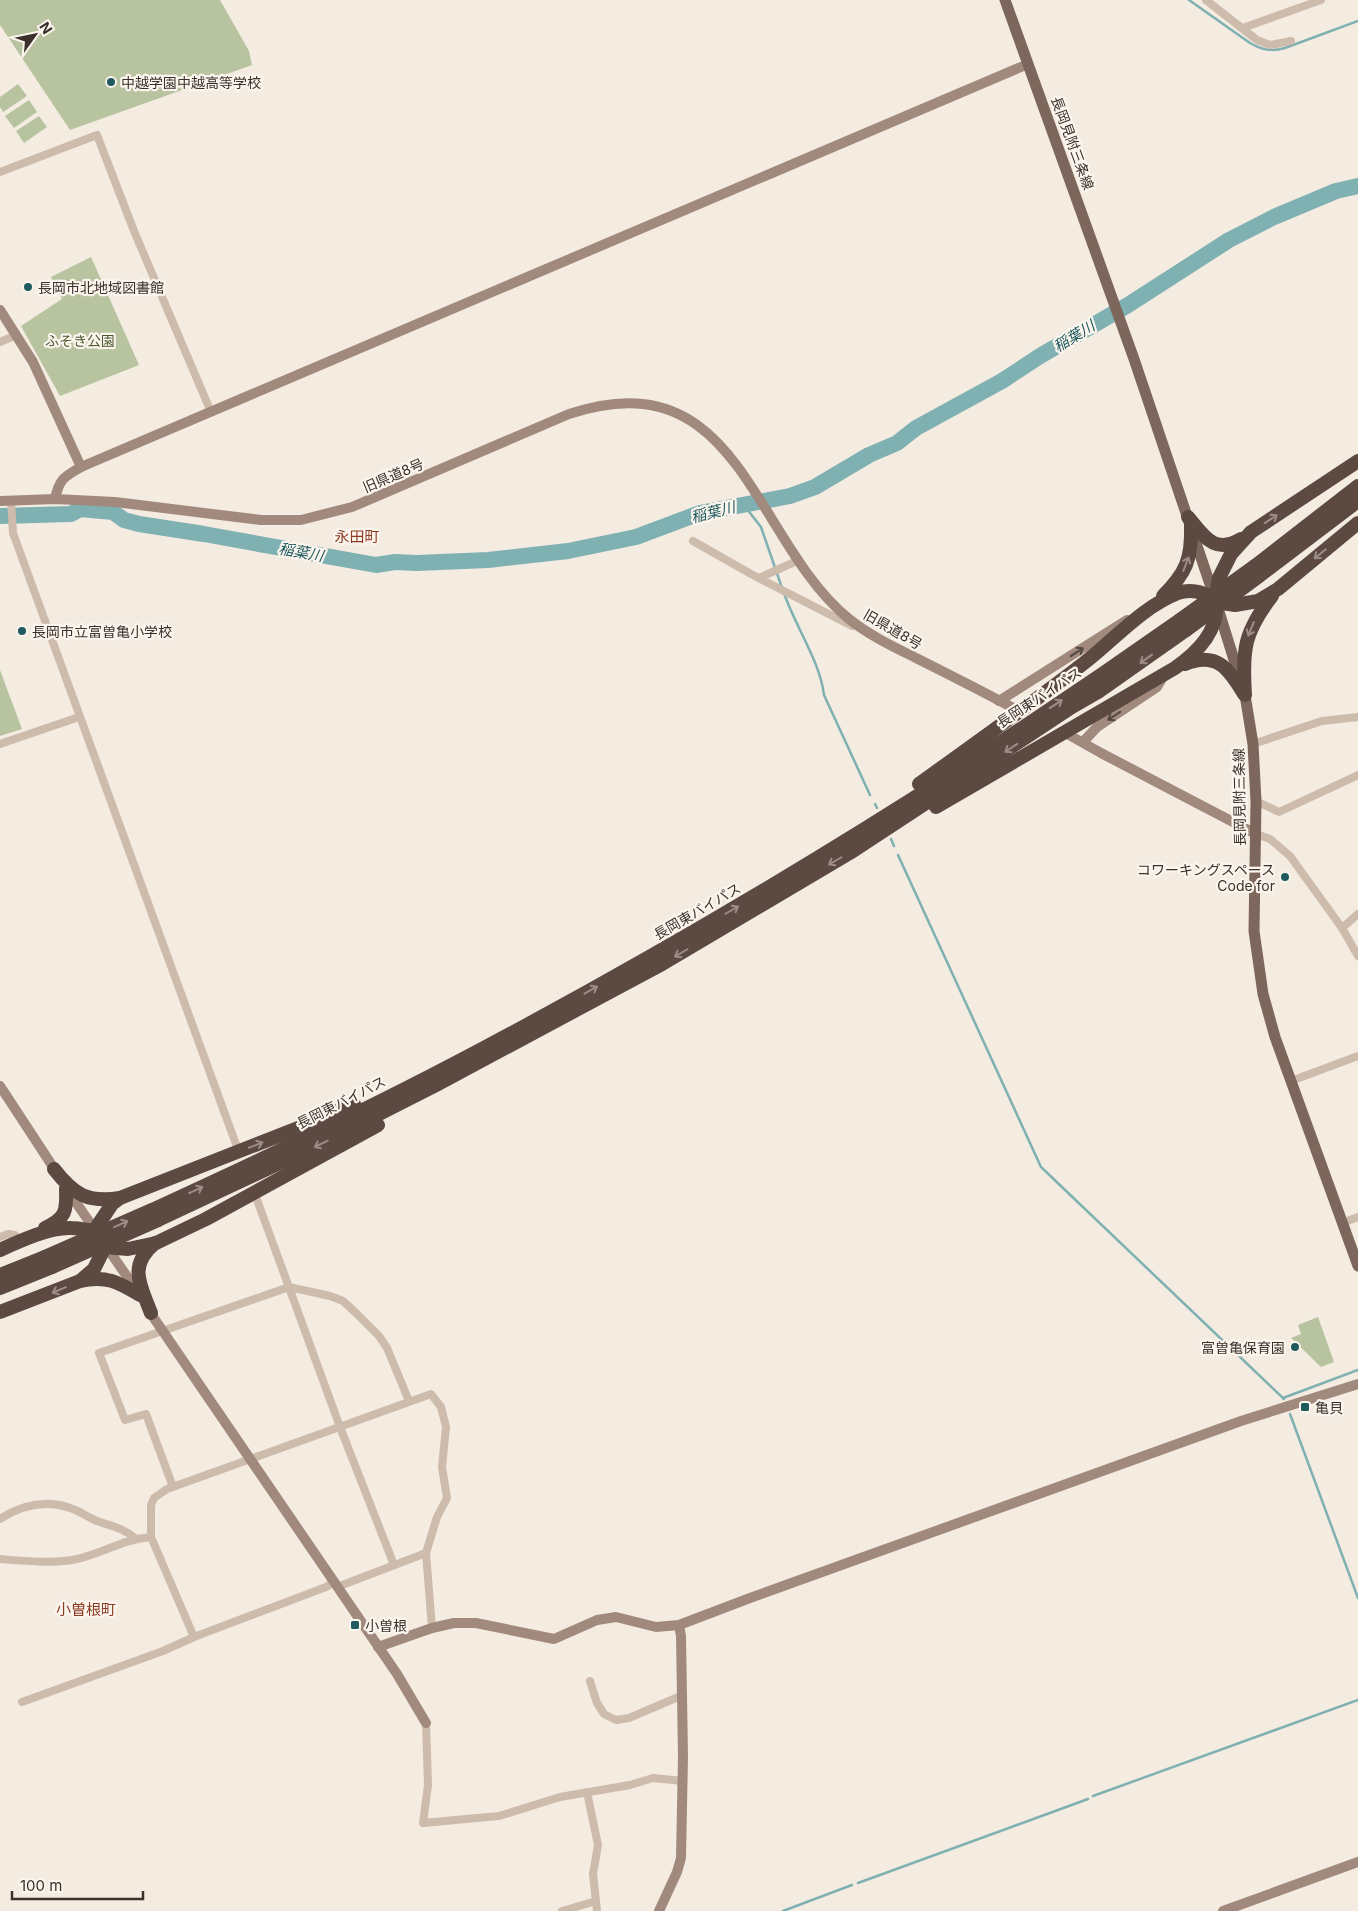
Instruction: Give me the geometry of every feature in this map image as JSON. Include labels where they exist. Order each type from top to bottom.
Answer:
[{"type":"highway","points":[[1189,521],[1203,535],[1218,545],[1227,546],[1358,461]]},
{"type":"highway","name":"長岡東バイパス","points":[[1257,571],[1358,486]]},
{"type":"highway","name":"長岡東バイパス","points":[[0,1288],[48,1262],[316,1146],[544,1029],[662,964],[878,835],[1072,707],[1098,692],[1183,625],[1358,501]]},
{"type":"highway","points":[[883,817],[906,793],[1086,662],[1172,586],[1185,569],[1191,546],[1189,521]]},
{"type":"highway","points":[[1141,615],[1179,593],[1187,591],[1200,592],[1216,600],[1236,606],[1258,601],[1278,589],[1358,523]]},
{"type":"highway","points":[[878,835],[925,814],[1170,671],[1196,652],[1216,619],[1219,578],[1228,559],[1251,532]]},
{"type":"highway","points":[[1245,695],[1244,676],[1248,634],[1257,616],[1278,589]]},
{"type":"highway","name":"長岡東バイパス","points":[[155,1215],[442,1070],[565,1005],[749,900],[883,817],[1086,685],[1183,625]]},
{"type":"highway","points":[[1170,671],[1200,659],[1214,661],[1230,672],[1245,695]]},
{"type":"highway","points":[[54,1169],[66,1185],[84,1196],[100,1200],[120,1198],[311,1124],[400,1084],[475,1045],[565,1005]]},
{"type":"highway","points":[[151,1314],[141,1291],[138,1268],[148,1249],[156,1243],[206,1219],[292,1173],[544,1029]]},
{"type":"highway","points":[[24,1240],[62,1217],[67,1205],[66,1189]]},
{"type":"highway","points":[[0,1250],[61,1228],[94,1232],[112,1204],[120,1198]]},
{"type":"highway","points":[[80,1281],[94,1269],[105,1247],[110,1249],[128,1249],[156,1243]]},
{"type":"highway","name":"長岡東バイパス","points":[[0,1275],[48,1262]]},
{"type":"highway","points":[[0,1312],[80,1281],[93,1278],[103,1278],[122,1284],[140,1295]]},
{"type":"main road","name":"長岡見附三条線","points":[[1005,0],[1134,359],[1216,600],[1245,695],[1253,744],[1256,802],[1253,912],[1258,966],[1263,994],[1275,1038],[1358,1266]]},
{"type":"street","points":[[1206,0],[1257,40],[1270,45],[1291,41]]},
{"type":"street","points":[[1243,28],[1321,0]]},
{"type":"street","points":[[55,499],[57,489],[63,478],[81,467],[1028,64]]},
{"type":"street","points":[[0,172],[97,135],[134,231],[212,412]]},
{"type":"street","points":[[0,310],[46,387],[81,467]]},
{"type":"street","points":[[0,342],[16,335]]},
{"type":"street","name":"旧県道8号","points":[[0,501],[55,499],[115,502],[261,520],[301,520],[361,503],[569,414],[604,404],[632,404],[672,412],[702,429],[730,456],[799,560],[834,605],[850,620],[879,639],[1015,709]]},
{"type":"street","points":[[11,500],[13,533],[237,1147]]},
{"type":"street","points":[[693,541],[759,578],[879,639]]},
{"type":"street","points":[[759,578],[799,560]]},
{"type":"street","points":[[999,701],[1126,620],[1141,615]]},
{"type":"street","points":[[1083,742],[1097,727],[1157,687],[1170,671]]},
{"type":"street","points":[[0,744],[80,717]]},
{"type":"street","points":[[1253,744],[1322,721],[1358,717]]},
{"type":"street","points":[[1070,736],[1256,834],[1270,839],[1290,856],[1342,928],[1358,956]]},
{"type":"street","points":[[1256,802],[1279,812],[1358,775]]},
{"type":"street","points":[[1342,928],[1358,914]]},
{"type":"street","points":[[1291,1081],[1357,1059]]},
{"type":"street","points":[[0,1086],[94,1232],[140,1295],[249,1460],[397,1674],[426,1723],[428,1785],[423,1823],[499,1816],[560,1797],[630,1785],[653,1778],[683,1781]]},
{"type":"street","points":[[256,1197],[340,1427],[394,1565]]},
{"type":"street","points":[[1342,1223],[1358,1217]]},
{"type":"street","points":[[0,1236],[15,1235],[24,1240]]},
{"type":"street","points":[[174,1487],[146,1414],[125,1420],[99,1353],[289,1287],[330,1296],[343,1301],[356,1313],[380,1336],[387,1348],[409,1401]]},
{"type":"street","points":[[378,1647],[432,1628],[454,1623],[476,1623],[554,1639],[597,1620],[616,1616],[656,1627],[679,1625],[1241,1421],[1358,1384]]},
{"type":"street","points":[[194,1637],[151,1537],[151,1505],[154,1498],[161,1492],[174,1487],[431,1394],[441,1407],[446,1427],[442,1467],[447,1498],[436,1517],[426,1553],[432,1628]]},
{"type":"street","points":[[0,1518],[11,1511],[29,1505],[59,1505],[123,1529],[135,1538]]},
{"type":"street","points":[[0,1559],[28,1561],[76,1559],[135,1538],[151,1537]]},
{"type":"street","points":[[22,1702],[163,1651],[194,1637],[326,1587],[426,1553]]},
{"type":"street","points":[[659,1911],[677,1872],[681,1858],[683,1695],[679,1625]]},
{"type":"street","points":[[590,1681],[597,1703],[604,1714],[616,1720],[629,1718],[683,1695]]},
{"type":"street","points":[[587,1792],[598,1845],[593,1874],[597,1911]]},
{"type":"street","points":[[1223,1911],[1358,1862]]},
{"type":"street","points":[[562,1911],[596,1901]]},
{"type":"green space","name":"中越学園中越高等学校","points":[[0,0],[220,0],[249,51],[252,65],[70,130],[0,25]]},
{"type":"green space","points":[[18,84],[27,96],[3,112],[0,107],[0,97]]},
{"type":"green space","points":[[29,100],[37,112],[14,128],[5,116]]},
{"type":"green space","points":[[39,116],[47,127],[24,143],[16,131]]},
{"type":"green space","name":"ふそき公園","points":[[91,257],[139,365],[60,396],[21,326],[62,299],[51,277]]},
{"type":"green space","points":[[0,670],[22,729],[0,736]]},
{"type":"green space","points":[[1318,1317],[1334,1362],[1321,1367],[1291,1338],[1301,1334],[1298,1325]]},
{"type":"waterway","points":[[1189,0],[1250,43],[1267,50],[1285,48],[1358,21]]},
{"type":"waterway","name":"稲葉川","points":[[0,516],[71,514],[80,509],[113,512],[124,520],[139,524],[376,565],[395,562],[488,560],[568,551],[636,537],[700,513],[790,496],[815,487],[869,455],[897,443],[916,428],[1002,381],[1040,356],[1128,305],[1229,240],[1274,217],[1336,191],[1358,186]]},
{"type":"waterway","points":[[743,504],[761,527],[782,588]]},
{"type":"waterway","points":[[784,593],[818,669],[824,695],[870,795]]},
{"type":"waterway","points":[[875,804],[877,808]]},
{"type":"waterway","points":[[891,839],[894,846]]},
{"type":"waterway","points":[[898,855],[1041,1167],[1284,1399]]},
{"type":"waterway","points":[[1283,1398],[1358,1370]]},
{"type":"waterway","points":[[1290,1414],[1358,1598]]},
{"type":"waterway","points":[[1093,1796],[1358,1700]]},
{"type":"waterway","points":[[858,1883],[1088,1799]]},
{"type":"waterway","points":[[783,1911],[852,1885]]},
{"type":"place","name":"中越学園中越高等学校","points":[[111,82]]},
{"type":"place","name":"長岡市北地域図書館","points":[[28,287]]},
{"type":"place","name":"長岡市立富曽亀小学校","points":[[22,631]]},
{"type":"place","name":"コワーキングスペース Code for","points":[[1285,877]]},
{"type":"place","name":"富曽亀保育園","points":[[1295,1347]]},
{"type":"place","name":"亀貝","points":[[1305,1407]]},
{"type":"place","name":"小曽根","points":[[355,1625]]},
{"type":"district","name":"永田町","points":[[357,536]]},
{"type":"district","name":"小曽根町","points":[[86,1609]]}]
